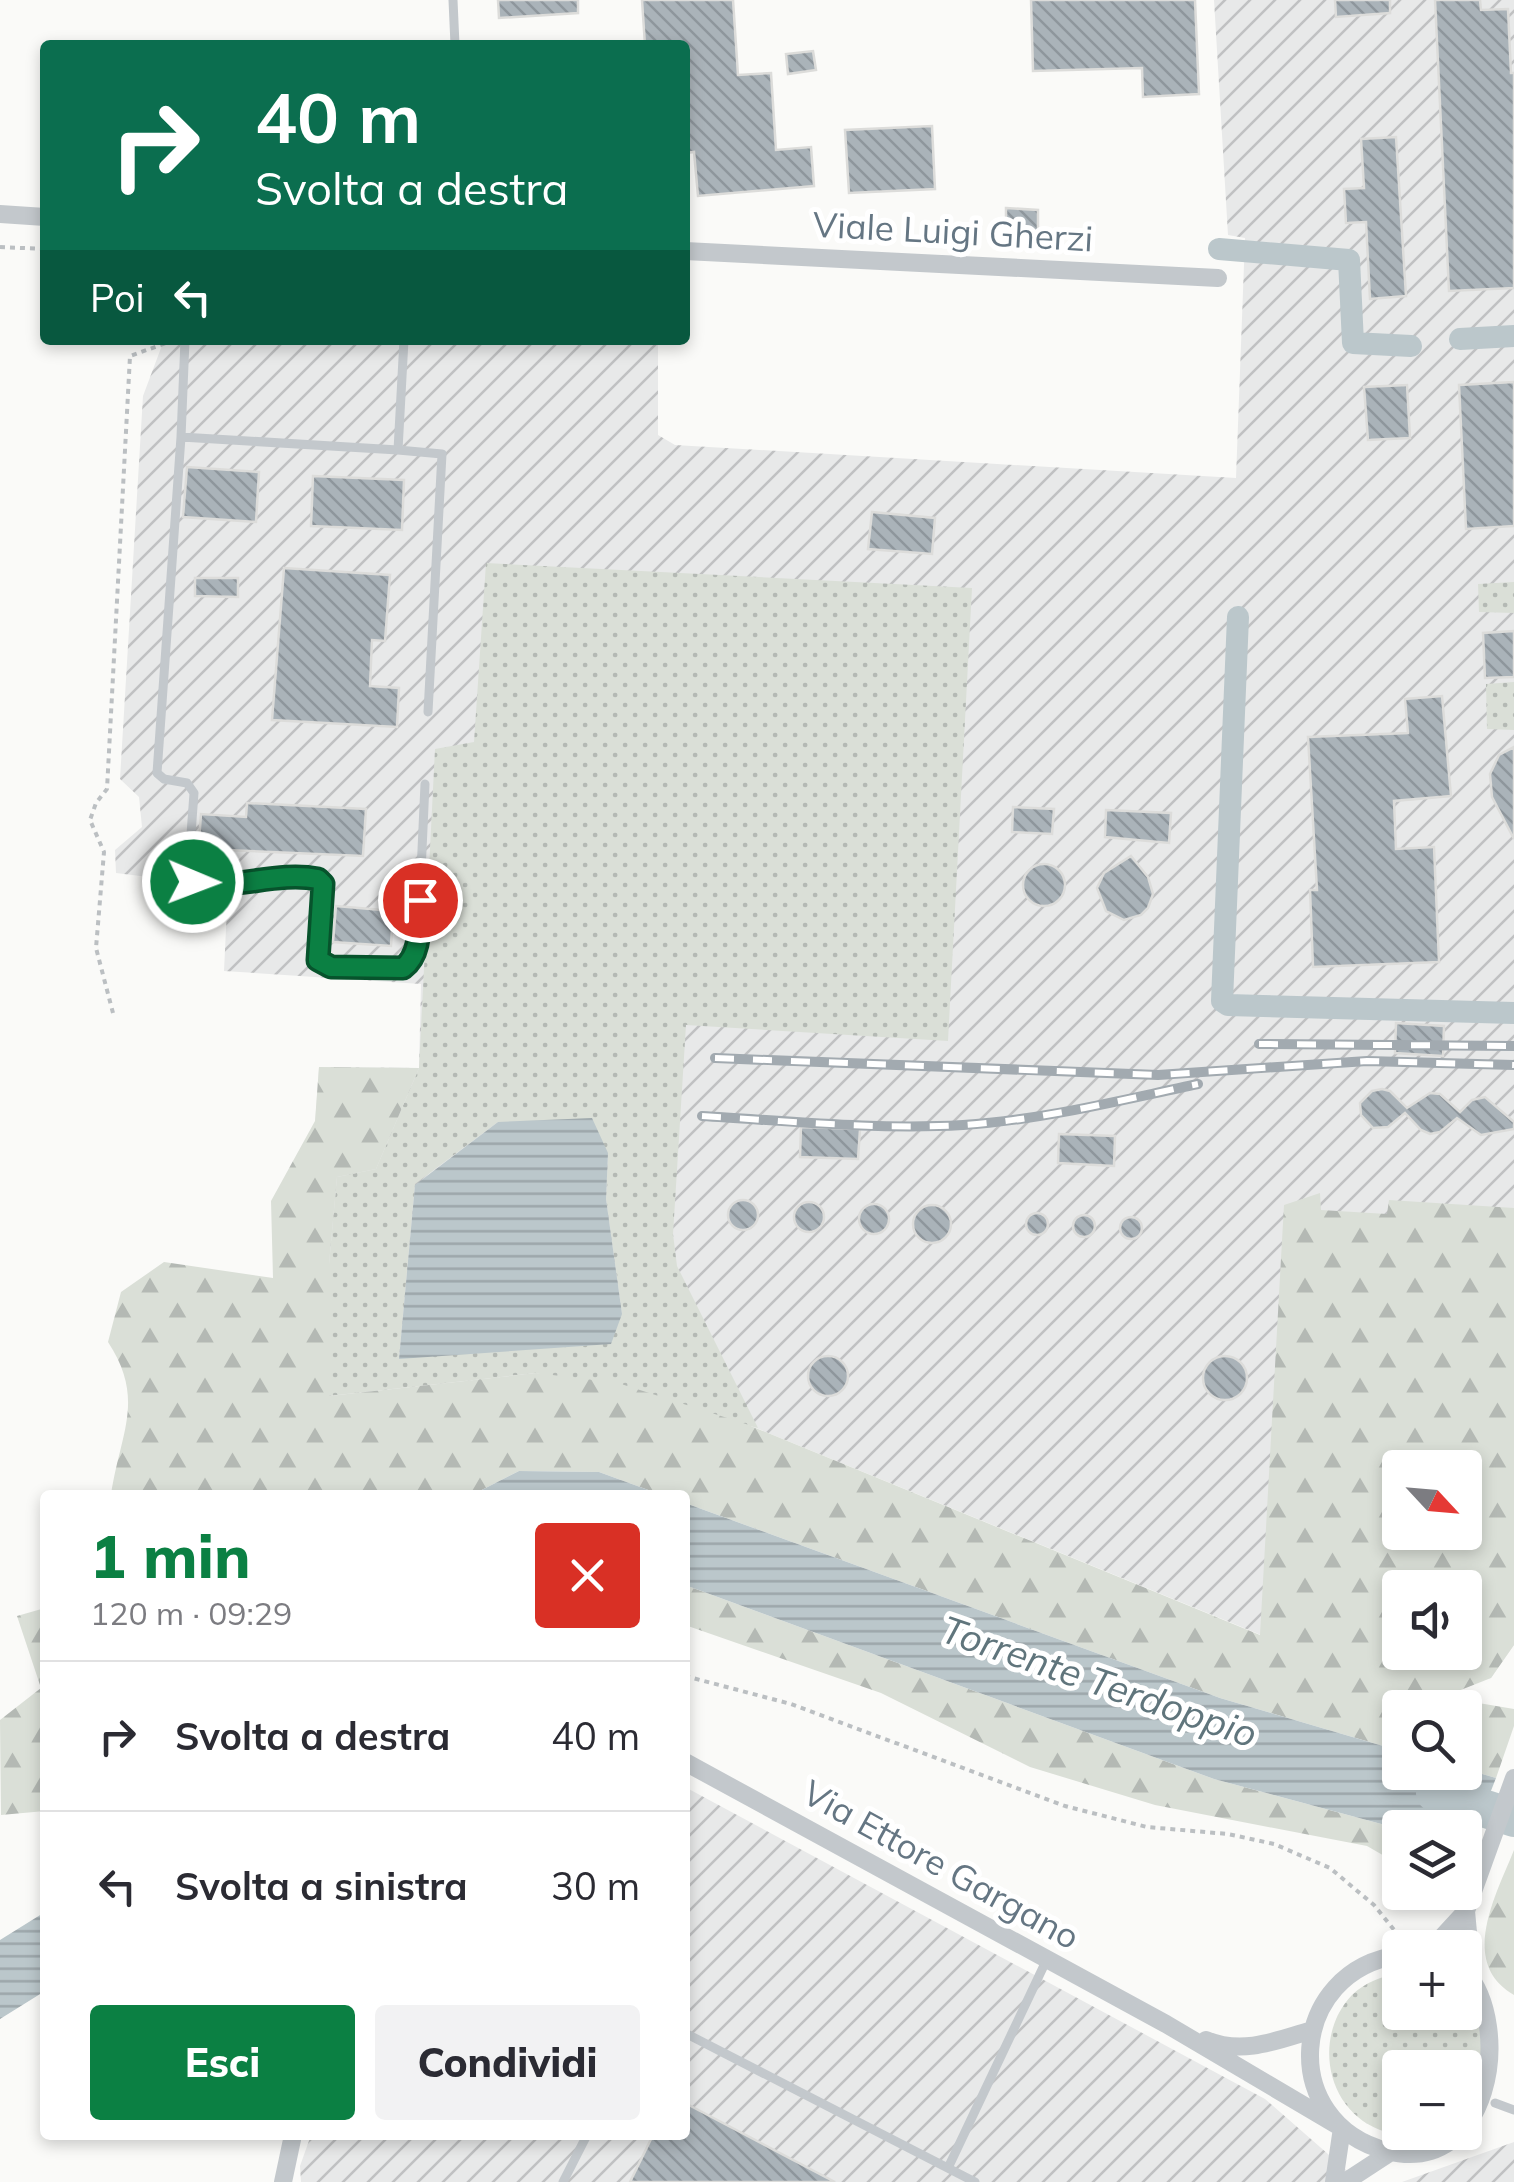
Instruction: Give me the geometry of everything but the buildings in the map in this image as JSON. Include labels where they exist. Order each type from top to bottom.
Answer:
[{"type":"street","points":[[0,214],[40,217]]},
{"type":"street","name":"Viale Luigi Gherzi","points":[[690,251],[1218,278]]},
{"type":"street","name":"Via Ettore Gargano","points":[[690,1765],[1166,2024],[1365,2144],[1391,2152]]},
{"type":"street","points":[[1467,1930],[1466,1911],[1514,1778]]},
{"type":"street","points":[[1449,1930],[1466,1911]]},
{"type":"street","points":[[1334,2182],[1342,2128],[1325,2108],[1313,2083],[1309,2057],[1312,2030],[1325,1998],[1348,1973],[1382,1958]]},
{"type":"street","points":[[1345,2182],[1391,2152],[1422,2153],[1451,2144],[1476,2127],[1495,2103],[1507,2061],[1506,2029],[1493,2000],[1482,1988]]},
{"type":"street","name":"Via Ettore Gargano","points":[[1166,2024],[1222,2046],[1260,2047],[1312,2030]]},
{"type":"street","points":[[283,2182],[291,2140]]},
{"type":"lane","points":[[453,0],[455,40]]},
{"type":"lane","points":[[185,345],[157,773],[164,779],[187,783],[194,793],[188,875],[200,884],[237,884],[263,877],[318,879],[323,884],[318,960],[331,967],[403,968],[410,962],[418,938],[425,784]]},
{"type":"lane","points":[[398,450],[404,345]]},
{"type":"lane","points":[[181,438],[442,454],[428,712]]},
{"type":"lane","points":[[948,2168],[1047,1960]]},
{"type":"lane","points":[[690,2036],[975,2182]]},
{"type":"lane","points":[[1495,2103],[1514,2110]]},
{"type":"lane","points":[[563,2182],[584,2140]]},
{"type":"path","points":[[0,246],[40,250]]},
{"type":"path","points":[[112,1012],[96,948],[104,852],[90,820],[107,789],[130,356],[160,345]]},
{"type":"path","points":[[690,1677],[791,1704],[1064,1806],[1147,1828],[1228,1834],[1274,1844],[1330,1868],[1374,1905],[1394,1930]]},
{"type":"shaded area","points":[[1214,0],[1514,0],[1514,1645],[1491,1678],[1396,1690],[746,1424],[536,1373],[296,1400],[319,1067],[419,1068],[421,984],[224,971],[228,887],[116,873],[115,850],[142,827],[139,797],[120,779],[143,396],[162,345],[658,345],[658,435],[675,445],[1236,478],[1245,238],[1228,235]]},
{"type":"shaded area","points":[[690,1790],[1265,2099],[1360,2182],[301,2182],[300,2166],[309,2140],[690,2140]]},
{"type":"shaded area","points":[[1514,2142],[1514,2182],[1402,2182]]},
{"type":"green space","points":[[486,563],[972,588],[948,1041],[686,1025],[673,1234],[677,1266],[758,1428],[536,1373],[328,1396],[329,1264],[337,1177],[376,1169],[419,1068],[435,749],[474,742]],"holes":[[[498,1122],[608,1153],[606,1199],[622,1314],[399,1358],[415,1184]]]},
{"type":"green space","points":[[1514,582],[1514,613],[1479,612],[1478,584]]},
{"type":"green space","points":[[1514,682],[1514,730],[1487,729],[1486,684]]},
{"type":"green space","points":[[319,1067],[419,1068],[376,1169],[337,1177],[329,1264],[329,1396],[536,1373],[618,1383],[746,1424],[1260,1635],[1284,1205],[1320,1193],[1321,1210],[1387,1214],[1389,1200],[1514,1208],[1514,1645],[1491,1678],[1461,1690],[1382,1690],[1382,1746],[1220,1698],[690,1505],[690,1490],[648,1490],[599,1472],[519,1471],[482,1490],[112,1490],[128,1400],[126,1382],[108,1342],[121,1292],[164,1262],[273,1278],[271,1201],[315,1121]]},
{"type":"green space","points":[[690,1587],[1214,1779],[1382,1824],[1382,1855],[1367,1846],[1155,1805],[1030,1767],[881,1693],[690,1627]]},
{"type":"green space","points":[[40,1609],[40,1685],[17,1616]]},
{"type":"green space","points":[[40,1689],[40,1811],[1,1815],[0,1720]]},
{"type":"green space","points":[[1482,1704],[1514,1709],[1514,1726],[1496,1778],[1482,1774]]},
{"type":"green space","points":[[1514,1850],[1514,1995],[1497,1981],[1488,1965],[1485,1947],[1491,1907]]},
{"type":"green space","points":[[1380,1978],[1382,2030],[1482,2030],[1482,2023],[1492,2050],[1482,2073],[1482,2050],[1382,2050],[1382,2131],[1361,2120],[1347,2106],[1337,2089],[1329,2050],[1332,2030],[1352,1995]]},
{"type":"water","points":[[592,1118],[608,1153],[606,1199],[622,1314],[611,1344],[399,1359],[415,1185],[498,1122]]},
{"type":"water","points":[[519,1471],[599,1472],[648,1490],[482,1490]]},
{"type":"water","points":[[690,1505],[1220,1698],[1382,1746],[1382,1790],[1482,1790],[1482,1774],[1496,1778],[1482,1814],[1482,1810],[1382,1810],[1382,1824],[1214,1779],[690,1587]]},
{"type":"water","points":[[40,1915],[40,1994],[0,2019],[0,1940]]},
{"type":"waterway","points":[[1219,249],[1349,260],[1353,343],[1411,346]]},
{"type":"waterway","points":[[1460,339],[1514,336]]},
{"type":"waterway","points":[[1238,617],[1222,1001],[1228,1005],[1514,1013]]},
{"type":"waterway","name":"Torrente Terdoppio","points":[[1435,1793],[1514,1818]]},
{"type":"railway","points":[[1259,1044],[1514,1046]]},
{"type":"railway","points":[[715,1058],[1158,1075],[1367,1061],[1514,1065]]},
{"type":"railway","points":[[702,1116],[866,1126],[963,1125],[1052,1114],[1198,1084]]},
{"type":"route","points":[[193,882],[237,884],[263,877],[318,879],[323,884],[318,960],[331,967],[403,968],[415,954],[420,900]]}]
